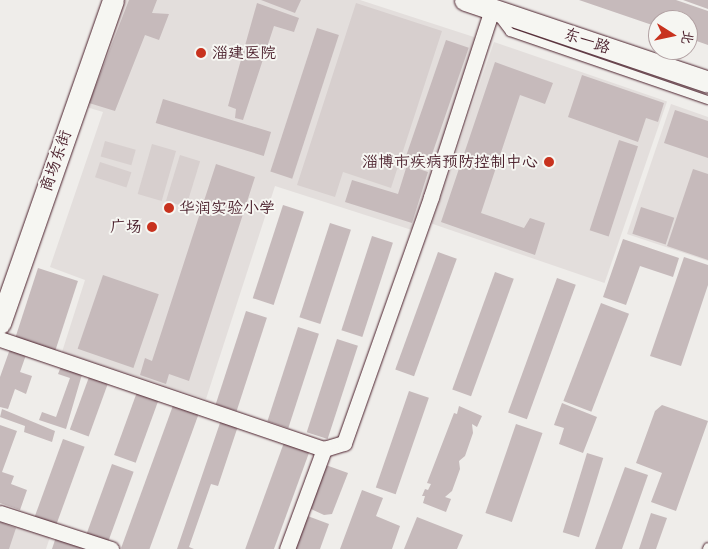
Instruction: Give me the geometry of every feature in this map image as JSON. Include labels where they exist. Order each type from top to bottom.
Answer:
[{"type":"street","name":"商场东街","points":[[0,323],[113,0]]},
{"type":"street","name":"东一路","points":[[465,0],[708,82]]},
{"type":"street","points":[[0,340],[324,449],[344,443],[431,197],[492,9]]},
{"type":"street","points":[[287,549],[324,449]]},
{"type":"street","points":[[0,513],[110,549]]},
{"type":"lane","points":[[492,9],[510,32],[708,100]]},
{"type":"shaded area","name":"华润实验小学","points":[[121,0],[360,0],[477,38],[415,231],[275,186],[206,399],[62,352],[85,280],[50,267],[103,112],[83,106]]},
{"type":"shaded area","points":[[356,3],[442,31],[391,188],[343,172],[335,197],[297,185]]},
{"type":"shaded area","name":"淄博市疾病预防控制中心","points":[[494,42],[667,102],[605,283],[431,224]]},
{"type":"shaded area","points":[[671,104],[708,117],[708,261],[627,234]]},
{"type":"shaded area","points":[[105,141],[136,150],[131,165],[101,156]]},
{"type":"shaded area","points":[[152,144],[176,151],[162,201],[138,194]]},
{"type":"shaded area","points":[[180,155],[200,161],[186,207],[166,201]]},
{"type":"shaded area","points":[[100,162],[131,172],[126,187],[95,177]]},
{"type":"shaded area","points":[[0,516],[51,534],[46,549],[0,549]]},
{"type":"building","points":[[129,0],[157,0],[152,13],[169,14],[159,40],[145,35],[115,111],[89,103]]},
{"type":"building","points":[[261,0],[301,0],[295,13]]},
{"type":"building","points":[[579,0],[676,0],[708,11],[708,45],[698,42],[698,10],[648,10],[648,24]]},
{"type":"building","points":[[683,0],[708,0],[708,9]]},
{"type":"building","points":[[257,3],[299,18],[294,32],[274,26],[243,120],[235,118],[236,109],[228,106]]},
{"type":"building","points":[[317,28],[339,35],[292,179],[270,172]]},
{"type":"building","points":[[446,40],[469,48],[428,166],[405,158]]},
{"type":"building","points":[[495,62],[553,83],[545,104],[520,95],[481,213],[524,228],[530,218],[545,223],[535,255],[441,222]]},
{"type":"building","points":[[582,75],[664,103],[658,122],[646,118],[638,142],[568,117]]},
{"type":"building","points":[[163,99],[271,132],[264,156],[156,123]]},
{"type":"building","points":[[675,110],[708,121],[708,158],[664,143]]},
{"type":"building","points":[[619,140],[638,146],[609,237],[590,230]]},
{"type":"building","points":[[216,164],[255,177],[189,381],[169,374],[166,384],[140,375],[145,358],[152,361]]},
{"type":"building","points":[[407,165],[428,172],[412,223],[345,202],[352,180],[398,194]]},
{"type":"building","points":[[693,169],[708,174],[708,260],[667,246]]},
{"type":"building","points":[[283,205],[304,212],[274,305],[253,298]]},
{"type":"building","points":[[641,207],[674,218],[666,244],[632,234]]},
{"type":"building","points":[[330,223],[351,230],[320,324],[299,317]]},
{"type":"building","points":[[372,236],[393,243],[362,337],[341,330]]},
{"type":"building","points":[[623,239],[679,258],[673,277],[640,266],[626,305],[603,297]]},
{"type":"building","points":[[438,252],[457,259],[414,376],[395,369]]},
{"type":"building","points":[[684,257],[708,265],[708,285],[681,366],[650,356]]},
{"type":"building","points":[[38,268],[78,281],[54,353],[15,340]]},
{"type":"building","points":[[495,272],[514,279],[471,396],[452,389]]},
{"type":"building","points":[[103,275],[159,294],[133,368],[78,349]]},
{"type":"building","points":[[557,278],[576,285],[527,419],[508,412]]},
{"type":"building","points":[[601,303],[629,314],[591,412],[563,401]]},
{"type":"building","points":[[246,311],[267,318],[237,411],[216,404]]},
{"type":"building","points":[[298,327],[319,334],[288,428],[267,421]]},
{"type":"building","points":[[337,339],[358,346],[328,439],[307,432]]},
{"type":"building","points":[[10,349],[26,355],[20,372],[32,376],[26,394],[15,389],[8,409],[0,407],[0,377]]},
{"type":"building","points":[[62,364],[83,371],[66,429],[39,420],[42,412],[56,417],[70,378],[58,374]]},
{"type":"building","points":[[89,377],[108,384],[89,436],[70,430]]},
{"type":"building","points":[[409,391],[429,398],[396,494],[376,487]]},
{"type":"building","points":[[137,392],[159,400],[136,463],[114,455]]},
{"type":"building","points":[[175,400],[200,409],[150,549],[121,548]]},
{"type":"building","points":[[562,403],[597,417],[583,453],[559,444],[564,428],[554,425]]},
{"type":"building","points":[[662,405],[708,421],[676,511],[651,502],[662,473],[636,463],[655,411]]},
{"type":"building","points":[[459,406],[482,416],[477,427],[472,424],[473,433],[465,456],[459,461],[460,469],[452,491],[445,497],[451,499],[446,512],[423,503],[425,496],[422,496],[425,489],[428,490],[431,484],[427,483],[454,413],[457,414]]},
{"type":"building","points":[[2,409],[55,431],[52,442],[24,432],[25,426],[0,417]]},
{"type":"building","points":[[221,420],[238,426],[218,486],[211,484],[189,547],[194,549],[177,549]]},
{"type":"building","points":[[516,424],[542,433],[512,522],[485,513]]},
{"type":"building","points":[[0,425],[17,431],[2,472],[14,476],[11,484],[27,490],[20,510],[0,503]]},
{"type":"building","points":[[286,437],[311,446],[274,549],[245,549]]},
{"type":"building","points":[[63,439],[85,447],[56,527],[34,519]]},
{"type":"building","points":[[587,453],[603,458],[579,537],[563,532]]},
{"type":"building","points":[[112,464],[134,472],[107,546],[85,538]]},
{"type":"building","points":[[323,464],[348,473],[332,514],[324,515],[311,509],[310,500]]},
{"type":"building","points":[[625,467],[648,475],[622,549],[595,549]]},
{"type":"building","points":[[362,490],[383,498],[376,516],[400,526],[392,549],[340,549]]},
{"type":"building","points":[[651,513],[667,518],[656,549],[639,549]]},
{"type":"building","points":[[305,515],[329,524],[320,549],[293,549]]},
{"type":"building","points":[[417,517],[463,535],[457,549],[404,549]]},
{"type":"building","points":[[0,522],[16,528],[9,549],[0,549]]},
{"type":"building","points":[[56,537],[86,547],[85,549],[52,549]]},
{"type":"place","name":"淄建医院","points":[[201,53]]},
{"type":"place","name":"淄博市疾病预防控制中心","points":[[549,162]]},
{"type":"place","name":"华润实验小学","points":[[169,208]]},
{"type":"place","name":"广场","points":[[152,227]]}]
